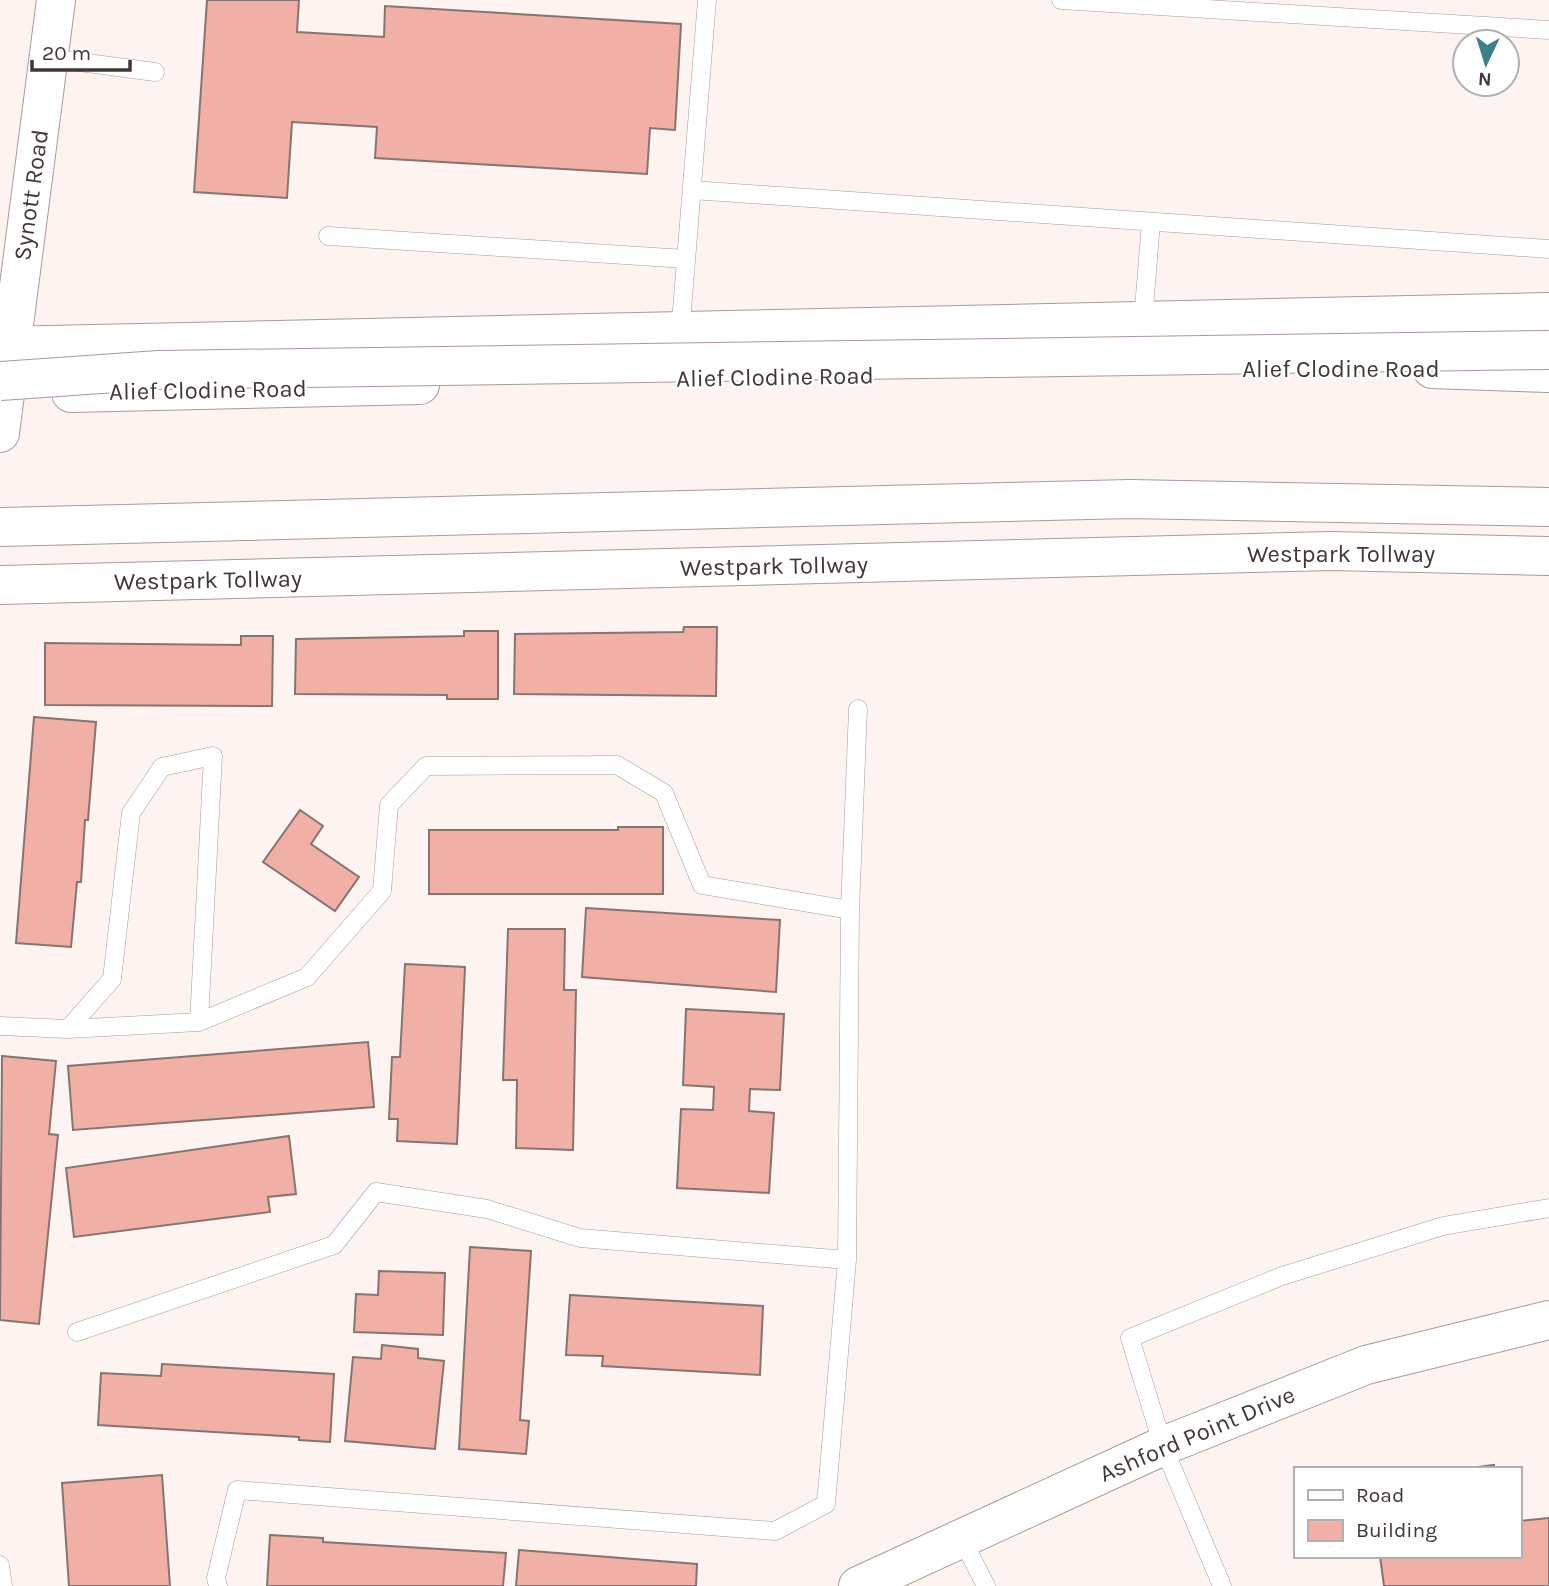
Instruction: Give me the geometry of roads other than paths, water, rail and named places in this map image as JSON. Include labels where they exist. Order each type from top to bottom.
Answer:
[{"type":"main road","name":"Synott Road","points":[[0,433],[3,373],[56,0]]},
{"type":"main road","name":"Alief Clodine Road","points":[[3,373],[680,329],[1549,312]]},
{"type":"main road","points":[[3,373],[1549,350]]},
{"type":"main road","name":"Alief Clodine Road","points":[[3,373],[676,379],[1302,367],[1549,373]]},
{"type":"main road","name":"Westpark Tollway","points":[[0,527],[1130,499],[1549,507]]},
{"type":"main road","name":"Westpark Tollway","points":[[0,585],[1331,551],[1549,556]]},
{"type":"main road","name":"Ashford Point Drive","points":[[858,1586],[1163,1446],[1366,1365],[1549,1320]]},
{"type":"lane","points":[[676,379],[707,0]]},
{"type":"lane","points":[[1061,0],[1549,30]]},
{"type":"lane","points":[[49,58],[155,72]]},
{"type":"lane","points":[[692,190],[1549,250]]},
{"type":"lane","points":[[1143,321],[1151,222]]},
{"type":"lane","points":[[328,236],[686,259]]},
{"type":"lane","points":[[218,1586],[216,1578],[237,1490],[775,1531],[826,1504],[847,1260],[850,910],[858,709]]},
{"type":"lane","points":[[68,1029],[112,979],[131,813],[162,767],[213,756],[199,1022]]},
{"type":"lane","points":[[0,1026],[68,1029],[199,1022],[307,977],[382,891],[389,804],[426,766],[617,765],[664,793],[702,885],[850,910]]},
{"type":"lane","points":[[77,1332],[334,1245],[376,1192],[487,1209],[580,1238],[847,1260]]},
{"type":"lane","points":[[1222,1586],[1163,1446],[1130,1338],[1282,1276],[1443,1226],[1549,1209]]},
{"type":"lane","points":[[961,1537],[986,1586]]},
{"type":"lane","points":[[0,1564],[3,1586]]}]
